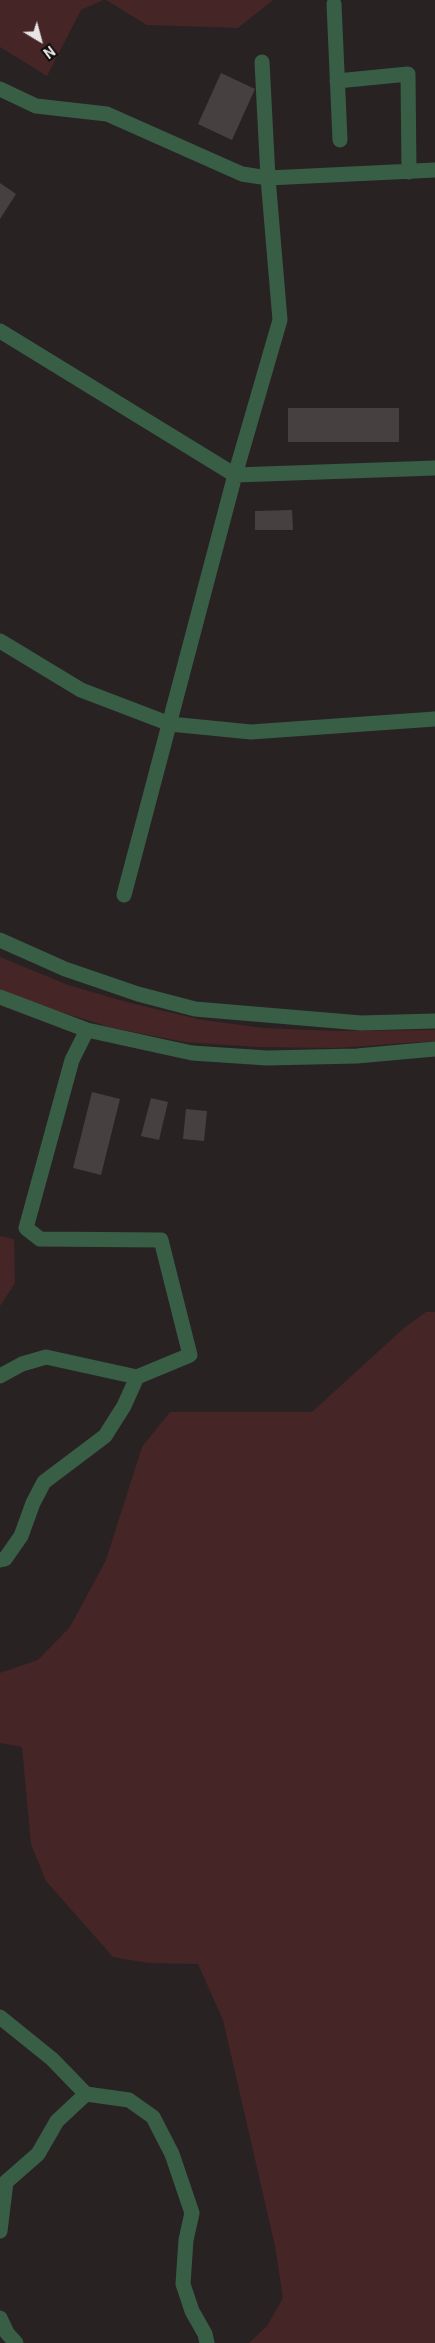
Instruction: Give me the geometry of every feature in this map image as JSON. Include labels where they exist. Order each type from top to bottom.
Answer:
[{"type":"street","points":[[334,4],[340,140]]},
{"type":"street","points":[[124,895],[235,475],[280,320],[268,178],[262,62]]},
{"type":"street","points":[[337,81],[408,74],[409,172]]},
{"type":"street","points":[[0,89],[36,106],[107,114],[242,174],[268,178],[435,170]]},
{"type":"street","points":[[0,331],[235,475],[435,468]]},
{"type":"street","points":[[0,641],[81,690],[170,724],[251,732],[435,719]]},
{"type":"street","points":[[0,940],[65,969],[138,994],[195,1009],[361,1023],[435,1021]]},
{"type":"street","points":[[0,997],[86,1030],[192,1053],[267,1058],[357,1056],[435,1048]]},
{"type":"street","points":[[0,1376],[22,1364],[46,1357],[137,1377],[190,1356],[161,1240],[40,1238],[26,1228],[72,1060],[86,1030]]},
{"type":"street","points":[[0,1560],[5,1559],[21,1536],[33,1503],[44,1482],[105,1436],[124,1406],[137,1377]]},
{"type":"street","points":[[0,2017],[52,2059],[86,2094],[129,2100],[153,2117],[172,2154],[192,2213],[186,2240],[183,2284],[192,2311],[205,2334],[207,2343]]},
{"type":"street","points":[[0,2231],[6,2182],[38,2154],[57,2120],[86,2094]]},
{"type":"street","points":[[0,2318],[7,2333],[16,2343]]},
{"type":"shaded area","points":[[0,0],[103,0],[81,10],[47,76],[0,47]]},
{"type":"shaded area","points":[[106,0],[273,0],[238,28],[147,25]]},
{"type":"shaded area","points":[[0,957],[68,985],[130,1003],[202,1020],[264,1028],[336,1031],[435,1030],[435,1041],[336,1048],[257,1047],[185,1042],[113,1028],[28,1002],[0,989]]},
{"type":"shaded area","points":[[0,1236],[14,1239],[15,1283],[0,1306]]},
{"type":"shaded area","points":[[426,1312],[435,1312],[435,2343],[249,2343],[267,2326],[283,2298],[275,2246],[223,2020],[198,1964],[148,1963],[113,1957],[46,1881],[31,1844],[22,1747],[0,1743],[0,1673],[38,1660],[70,1627],[106,1560],[142,1447],[170,1412],[312,1412],[404,1328]]},
{"type":"building","points":[[221,73],[255,89],[232,140],[198,124]]},
{"type":"building","points":[[0,183],[16,194],[0,219]]},
{"type":"building","points":[[288,408],[399,408],[399,442],[288,442]]},
{"type":"building","points":[[292,510],[293,530],[255,530],[255,511]]},
{"type":"building","points":[[92,1092],[120,1099],[101,1175],[73,1168]]},
{"type":"building","points":[[151,1098],[168,1102],[159,1140],[141,1136]]},
{"type":"building","points":[[186,1109],[207,1111],[204,1141],[183,1139]]}]
